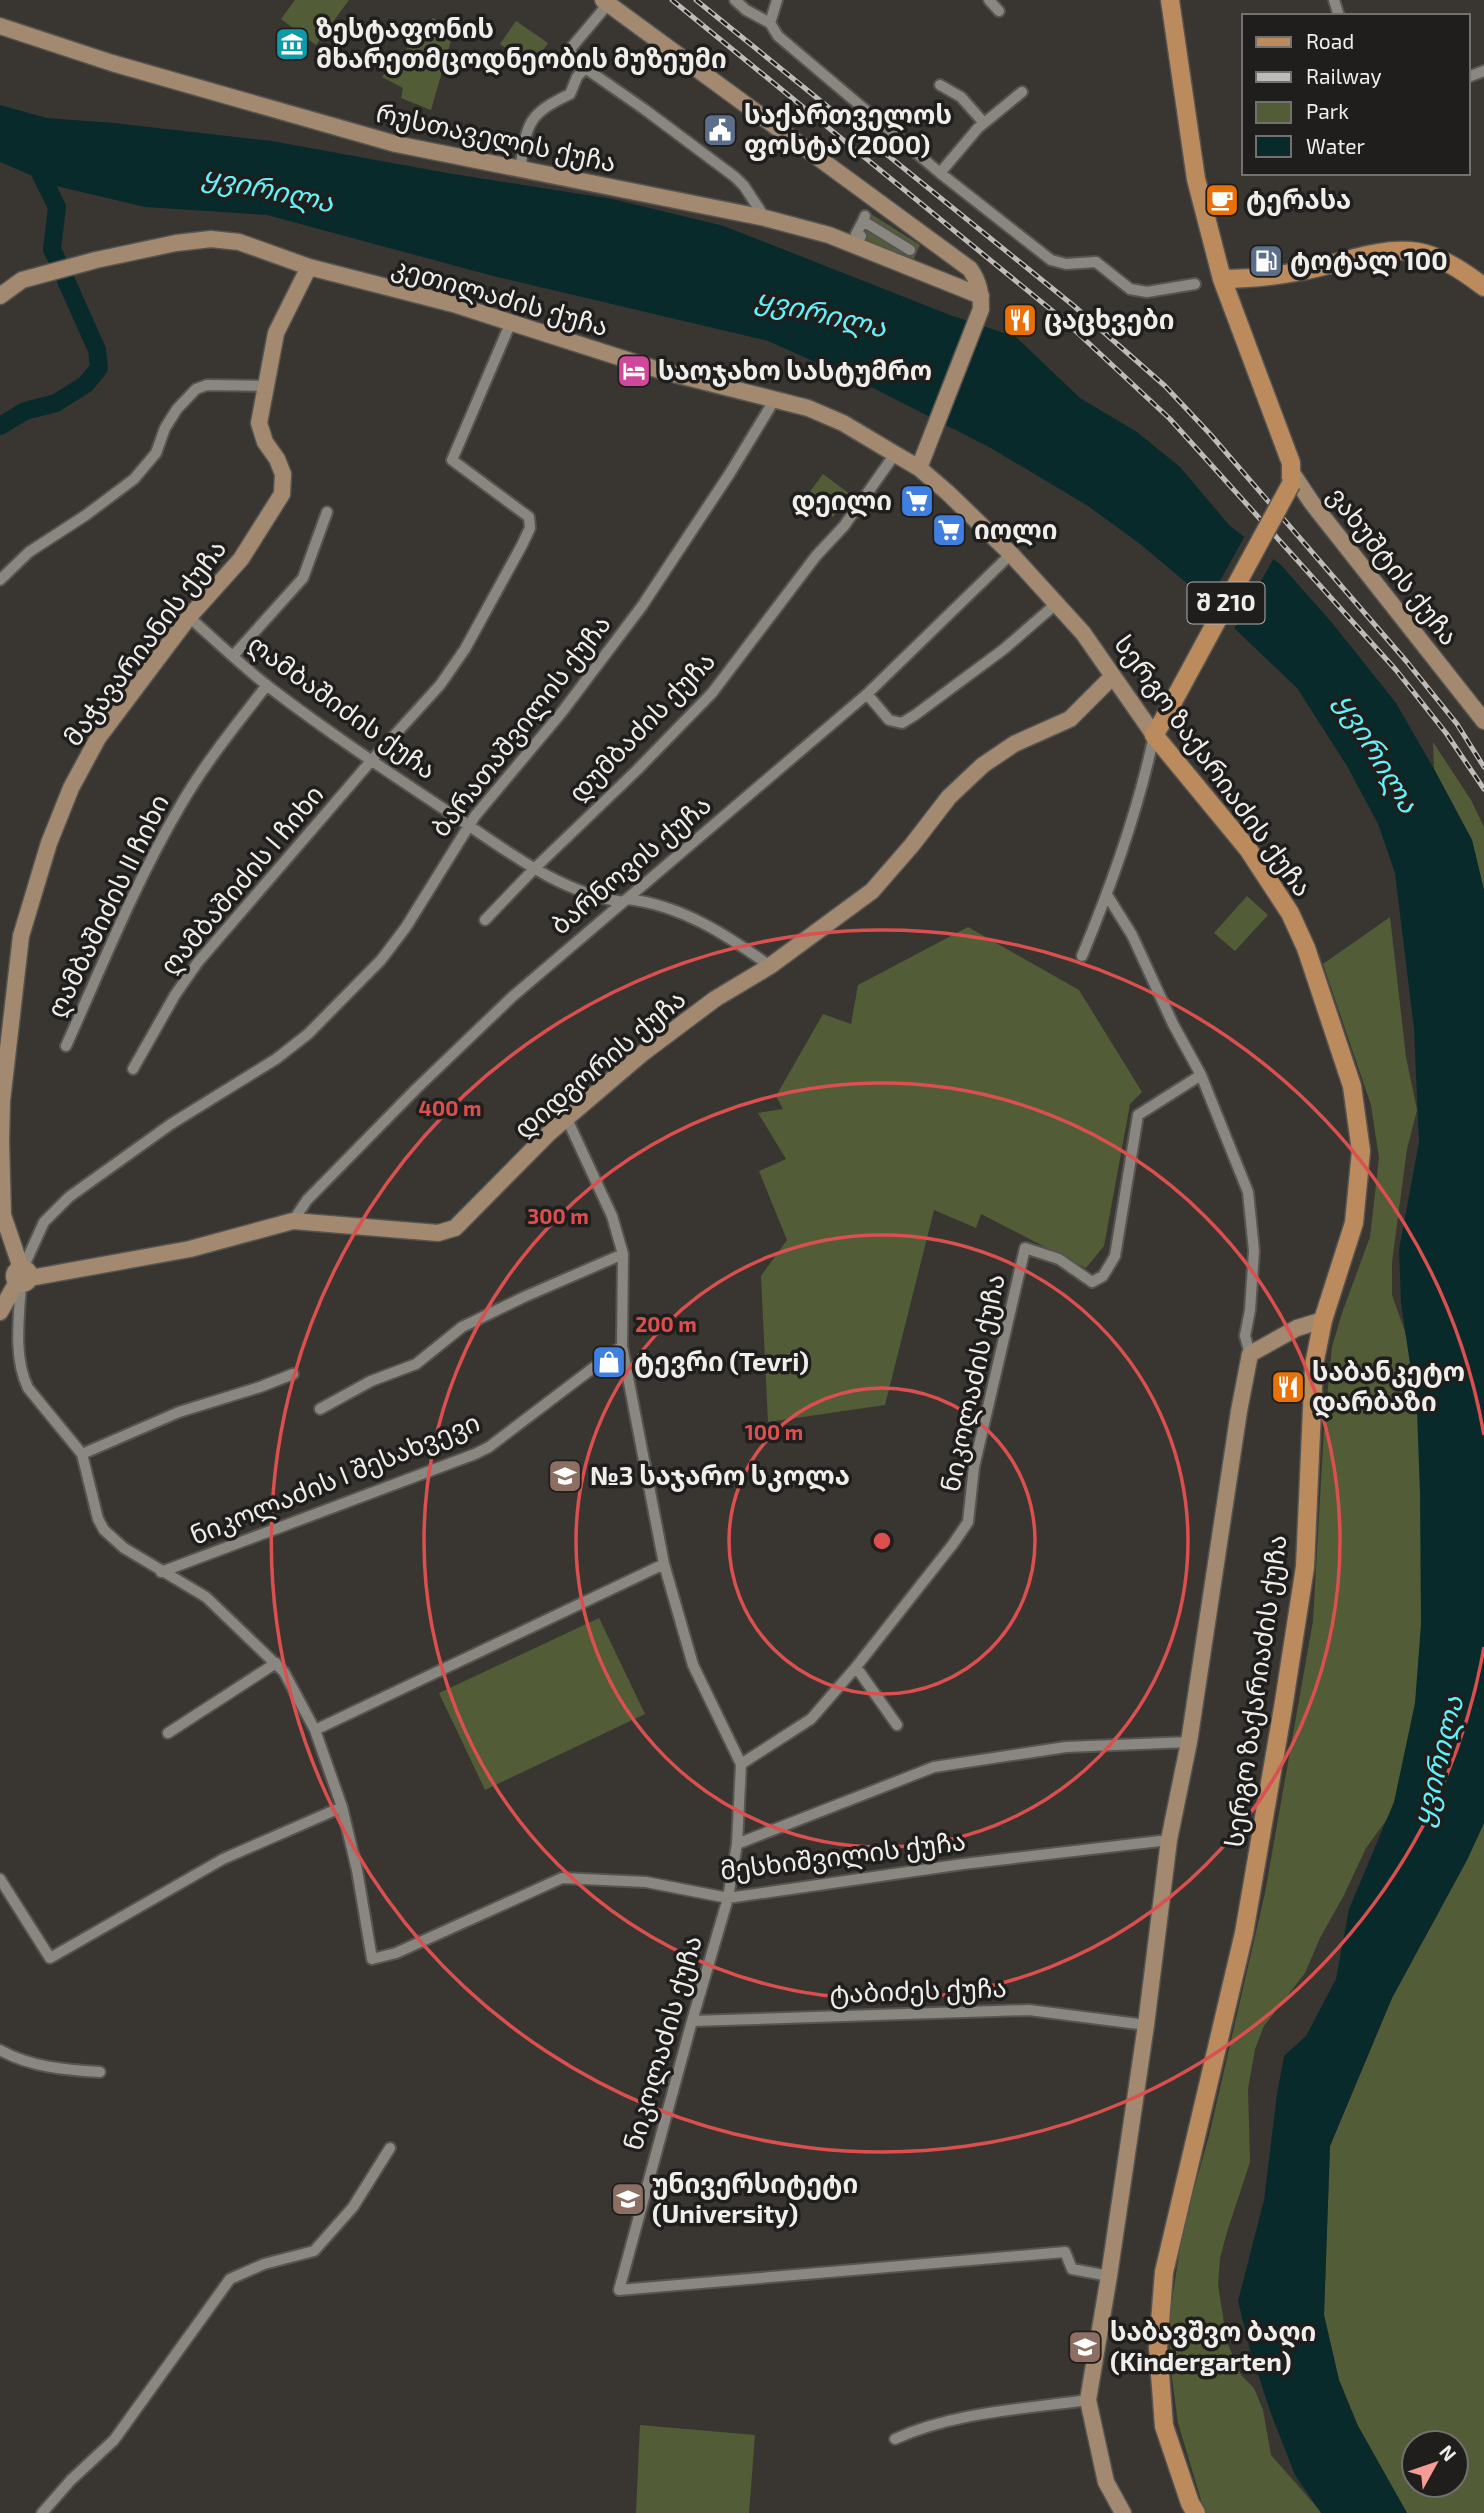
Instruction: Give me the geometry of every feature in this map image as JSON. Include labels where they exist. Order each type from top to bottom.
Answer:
[{"type":"main road","points":[[1170,0],[1196,179],[1222,279],[1290,463],[1291,478]]},
{"type":"main road","points":[[1222,279],[1251,279],[1403,251],[1436,257],[1484,287]]},
{"type":"main road","name":"შ 210","points":[[1158,728],[1291,478]]},
{"type":"main road","name":"სერგო ზაქარიაძის ქუჩა","points":[[1158,728],[1248,849],[1290,913],[1306,948],[1352,1086],[1361,1151],[1354,1223],[1324,1320],[1314,1365],[1305,1567],[1244,1934],[1164,2272],[1158,2348],[1164,2426],[1190,2503],[1196,2513]]},
{"type":"street","points":[[735,0],[746,10],[770,23],[778,36],[940,173],[1051,260],[1066,264],[1096,261],[1130,289],[1147,292],[1195,284]]},
{"type":"street","points":[[770,23],[777,0]]},
{"type":"street","points":[[989,0],[999,11]]},
{"type":"street","points":[[765,218],[735,177],[585,68],[572,55],[571,48],[606,2],[970,269],[977,279],[981,303],[919,468]]},
{"type":"street","name":"რუსთაველის ქუჩა","points":[[0,26],[112,63],[396,144],[765,218],[855,244],[981,303]]},
{"type":"street","points":[[520,170],[525,138],[534,117],[570,94],[577,77],[585,68]]},
{"type":"street","points":[[940,85],[961,97],[984,123]]},
{"type":"street","points":[[940,173],[984,123],[1022,92]]},
{"type":"street","points":[[859,240],[861,236],[856,234],[864,218],[910,250]]},
{"type":"street","points":[[878,247],[886,232]]},
{"type":"street","name":"კეთილაძის ქუჩა","points":[[0,296],[22,280],[34,276],[176,243],[211,239],[255,246],[309,267],[453,304],[662,371],[808,408],[843,423],[919,468]]},
{"type":"street","name":"მაჭავარიანის ქუჩა","points":[[22,1276],[5,1237],[2,1200],[2,1101],[21,936],[49,843],[71,788],[98,738],[189,617],[241,559],[282,494],[283,474],[277,459],[265,442],[259,423],[276,333],[309,267]]},
{"type":"street","name":"ღამბაშიძის I ჩიხი","points":[[133,1069],[198,962],[451,671],[530,528],[529,517],[452,460],[511,322]]},
{"type":"street","points":[[0,580],[29,552],[86,515],[134,478],[156,453],[165,429],[177,409],[196,389],[207,385],[265,386]]},
{"type":"street","name":"ბარათაშვილის ქუჩა","points":[[22,1276],[44,1222],[69,1197],[171,1124],[276,1059],[323,1020],[387,953],[406,927],[468,825],[562,712],[642,606],[775,400]]},
{"type":"street","name":"დუმბაძის ქუჩა","points":[[485,920],[712,693],[816,556],[844,526],[895,454]]},
{"type":"street","name":"სერგო ზაქარიაძის ქუჩა","points":[[919,468],[1012,554],[1083,633],[1113,676],[1158,728]]},
{"type":"street","name":"ვახუშტის ქუჩა","points":[[1291,478],[1484,721]]},
{"type":"street","points":[[233,656],[303,578],[327,512]]},
{"type":"street","name":"ბარნოვის ქუჩა","points":[[292,1221],[307,1200],[416,1089],[512,997],[867,694],[1012,554]]},
{"type":"street","points":[[867,694],[889,720],[902,723],[1004,649],[1057,603]]},
{"type":"street","name":"ღამბაშიძის ქუჩა","points":[[189,617],[267,685],[371,761],[535,868],[575,890],[606,900],[640,900],[695,918],[770,966]]},
{"type":"street","name":"დიდგორის ქუჩა","points":[[22,1276],[190,1249],[292,1221],[447,1232],[475,1209],[548,1135],[643,1053],[715,999],[770,966],[872,891],[949,797],[983,765],[1014,744],[1070,719],[1113,676]]},
{"type":"street","name":"ღამბაშიძის II ჩიხი","points":[[66,1046],[151,858],[179,807],[221,744],[267,685]]},
{"type":"street","points":[[1082,956],[1107,895],[1142,792],[1158,728]]},
{"type":"street","points":[[1107,895],[1132,935],[1173,1024],[1201,1075],[1248,1192],[1254,1251],[1250,1311],[1245,1336],[1250,1354],[1189,1742],[1169,1840],[1146,2025],[1088,2400],[1106,2482],[1123,2513]]},
{"type":"street","name":"ნიკოლაძის ქუჩა","points":[[741,1764],[811,1719],[856,1667],[968,1522],[974,1467],[1025,1248],[1059,1259],[1092,1282],[1103,1276],[1115,1256],[1138,1115],[1201,1075]]},
{"type":"street","name":"ნიკოლაძის ქუჩა","points":[[567,1119],[612,1216],[623,1254],[622,1346],[664,1564],[694,1665],[741,1764],[737,1844],[728,1898],[620,2290],[1065,2252],[1072,2269],[1109,2276]]},
{"type":"street","points":[[320,1409],[371,1381],[416,1364],[462,1327],[623,1254]]},
{"type":"street","points":[[0,1312],[22,1276]]},
{"type":"street","points":[[0,1879],[50,1958],[223,1859],[342,1807],[314,1730],[291,1684],[276,1663],[206,1597],[124,1548],[104,1530],[98,1519],[82,1454],[28,1388],[24,1379],[18,1330],[22,1276]]},
{"type":"street","points":[[1250,1354],[1297,1328],[1324,1320]]},
{"type":"street","name":"ნიკოლაძის I შესახვევი","points":[[162,1572],[475,1454],[489,1447],[622,1346]]},
{"type":"street","points":[[82,1454],[170,1415],[293,1374]]},
{"type":"street","points":[[314,1730],[664,1564]]},
{"type":"street","points":[[168,1733],[276,1663]]},
{"type":"street","points":[[856,1667],[897,1725]]},
{"type":"street","points":[[737,1844],[934,1768],[1066,1747],[1189,1742]]},
{"type":"street","name":"მესხიშვილის ქუჩა","points":[[342,1807],[357,1870],[372,1959],[396,1953],[562,1878],[646,1882],[728,1898],[963,1864],[1169,1840]]},
{"type":"street","name":"ტაბიძეს ქუჩა","points":[[692,2021],[1029,2010],[1146,2025]]},
{"type":"street","points":[[0,2050],[27,2062],[100,2072]]},
{"type":"street","points":[[42,2513],[71,2480],[114,2440],[230,2279],[264,2264],[314,2251],[353,2207],[390,2148]]},
{"type":"street","points":[[895,2439],[916,2430],[971,2416],[1088,2400]]},
{"type":"green space","points":[[295,0],[349,0],[316,45],[281,19]]},
{"type":"green space","points":[[433,18],[454,30],[431,110],[401,98],[403,88],[382,77]]},
{"type":"green space","points":[[516,21],[548,43],[532,66],[500,44]]},
{"type":"green space","points":[[863,209],[920,245],[913,261],[851,237]]},
{"type":"green space","points":[[823,474],[850,494],[833,517],[806,497]]},
{"type":"green space","points":[[1433,742],[1471,800],[1484,827],[1484,890],[1472,840],[1434,769]]},
{"type":"green space","points":[[1247,896],[1268,915],[1235,951],[1214,933]]},
{"type":"green space","points":[[1390,917],[1406,1057],[1417,1110],[1407,1149],[1392,1262],[1392,1295],[1408,1340],[1431,1494],[1447,1560],[1398,1804],[1366,1848],[1305,1973],[1264,2026],[1255,2049],[1248,2089],[1250,2162],[1220,2258],[1218,2285],[1227,2342],[1241,2375],[1254,2388],[1263,2410],[1271,2455],[1322,2513],[1205,2513],[1178,2423],[1171,2370],[1169,2320],[1183,2228],[1209,2136],[1265,1893],[1313,1621],[1324,1429],[1332,1347],[1370,1237],[1379,1158],[1371,1105],[1323,964]]},
{"type":"green space","points":[[968,927],[1079,990],[1142,1092],[1130,1104],[1104,1246],[1086,1268],[981,1214],[976,1228],[934,1210],[885,1405],[768,1422],[761,1276],[787,1240],[759,1171],[786,1159],[758,1113],[783,1109],[776,1096],[823,1014],[851,1024],[858,985]]},
{"type":"green space","points":[[599,1618],[645,1714],[485,1790],[439,1693]]},
{"type":"green space","points":[[1484,1823],[1484,2513],[1407,2513],[1358,2426],[1339,2380],[1324,2315],[1330,2146],[1392,1998],[1467,1860]]},
{"type":"green space","points":[[640,2425],[755,2435],[749,2513],[636,2513]]},
{"type":"water","name":"ყვირილა","points":[[0,105],[47,118],[272,141],[447,173],[612,199],[724,226],[950,315],[1016,337],[1080,398],[1137,432],[1180,467],[1230,526],[1281,565],[1333,624],[1396,703],[1472,840],[1484,890],[1484,1823],[1467,1860],[1392,1998],[1330,2146],[1324,2315],[1339,2380],[1358,2426],[1407,2513],[1321,2513],[1295,2475],[1270,2411],[1238,2301],[1264,2200],[1284,2056],[1306,2036],[1336,1979],[1349,1909],[1394,1802],[1415,1703],[1421,1624],[1417,1411],[1401,1303],[1399,1250],[1419,1142],[1414,1029],[1395,873],[1378,824],[1347,766],[1297,688],[1189,585],[1140,544],[1088,506],[989,447],[873,388],[768,341],[493,276],[267,215],[145,207],[56,186],[0,162]]},
{"type":"pier","points":[[1246,534],[1275,556],[1233,631],[1206,606]]},
{"type":"waterway","points":[[0,426],[25,411],[56,403],[86,384],[99,368],[97,350],[52,249],[57,207],[34,161]]},
{"type":"railway","points":[[672,0],[1066,322],[1170,419],[1396,670],[1446,733],[1484,789]]},
{"type":"railway","points":[[696,0],[1074,306],[1165,386],[1210,434],[1407,662],[1457,724],[1484,767]]},
{"type":"place","name":"ზესტაფონის მხარეთმცოდნეობის მუზეუმი","points":[[292,44]]},
{"type":"place","name":"საქართველოს ფოსტა (2000)","points":[[720,130]]},
{"type":"place","name":"ტერასა","points":[[1222,200]]},
{"type":"place","name":"ტოტალ 100","points":[[1266,261]]},
{"type":"place","name":"ცაცხვები","points":[[1020,320]]},
{"type":"place","name":"საოჯახო სასტუმრო","points":[[634,371]]},
{"type":"place","name":"დეილი","points":[[917,501]]},
{"type":"place","name":"იოლი","points":[[949,530]]},
{"type":"place","name":"ტევრი (Tevri)","points":[[609,1362]]},
{"type":"place","name":"საბანკეტო დარბაზი","points":[[1288,1387]]},
{"type":"place","name":"№3 საჯარო სკოლა","points":[[565,1476]]},
{"type":"place","name":"უნივერსიტეტი (University)","points":[[628,2199]]},
{"type":"place","name":"საბავშვო ბაღი (Kindergarten)","points":[[1085,2347]]}]
